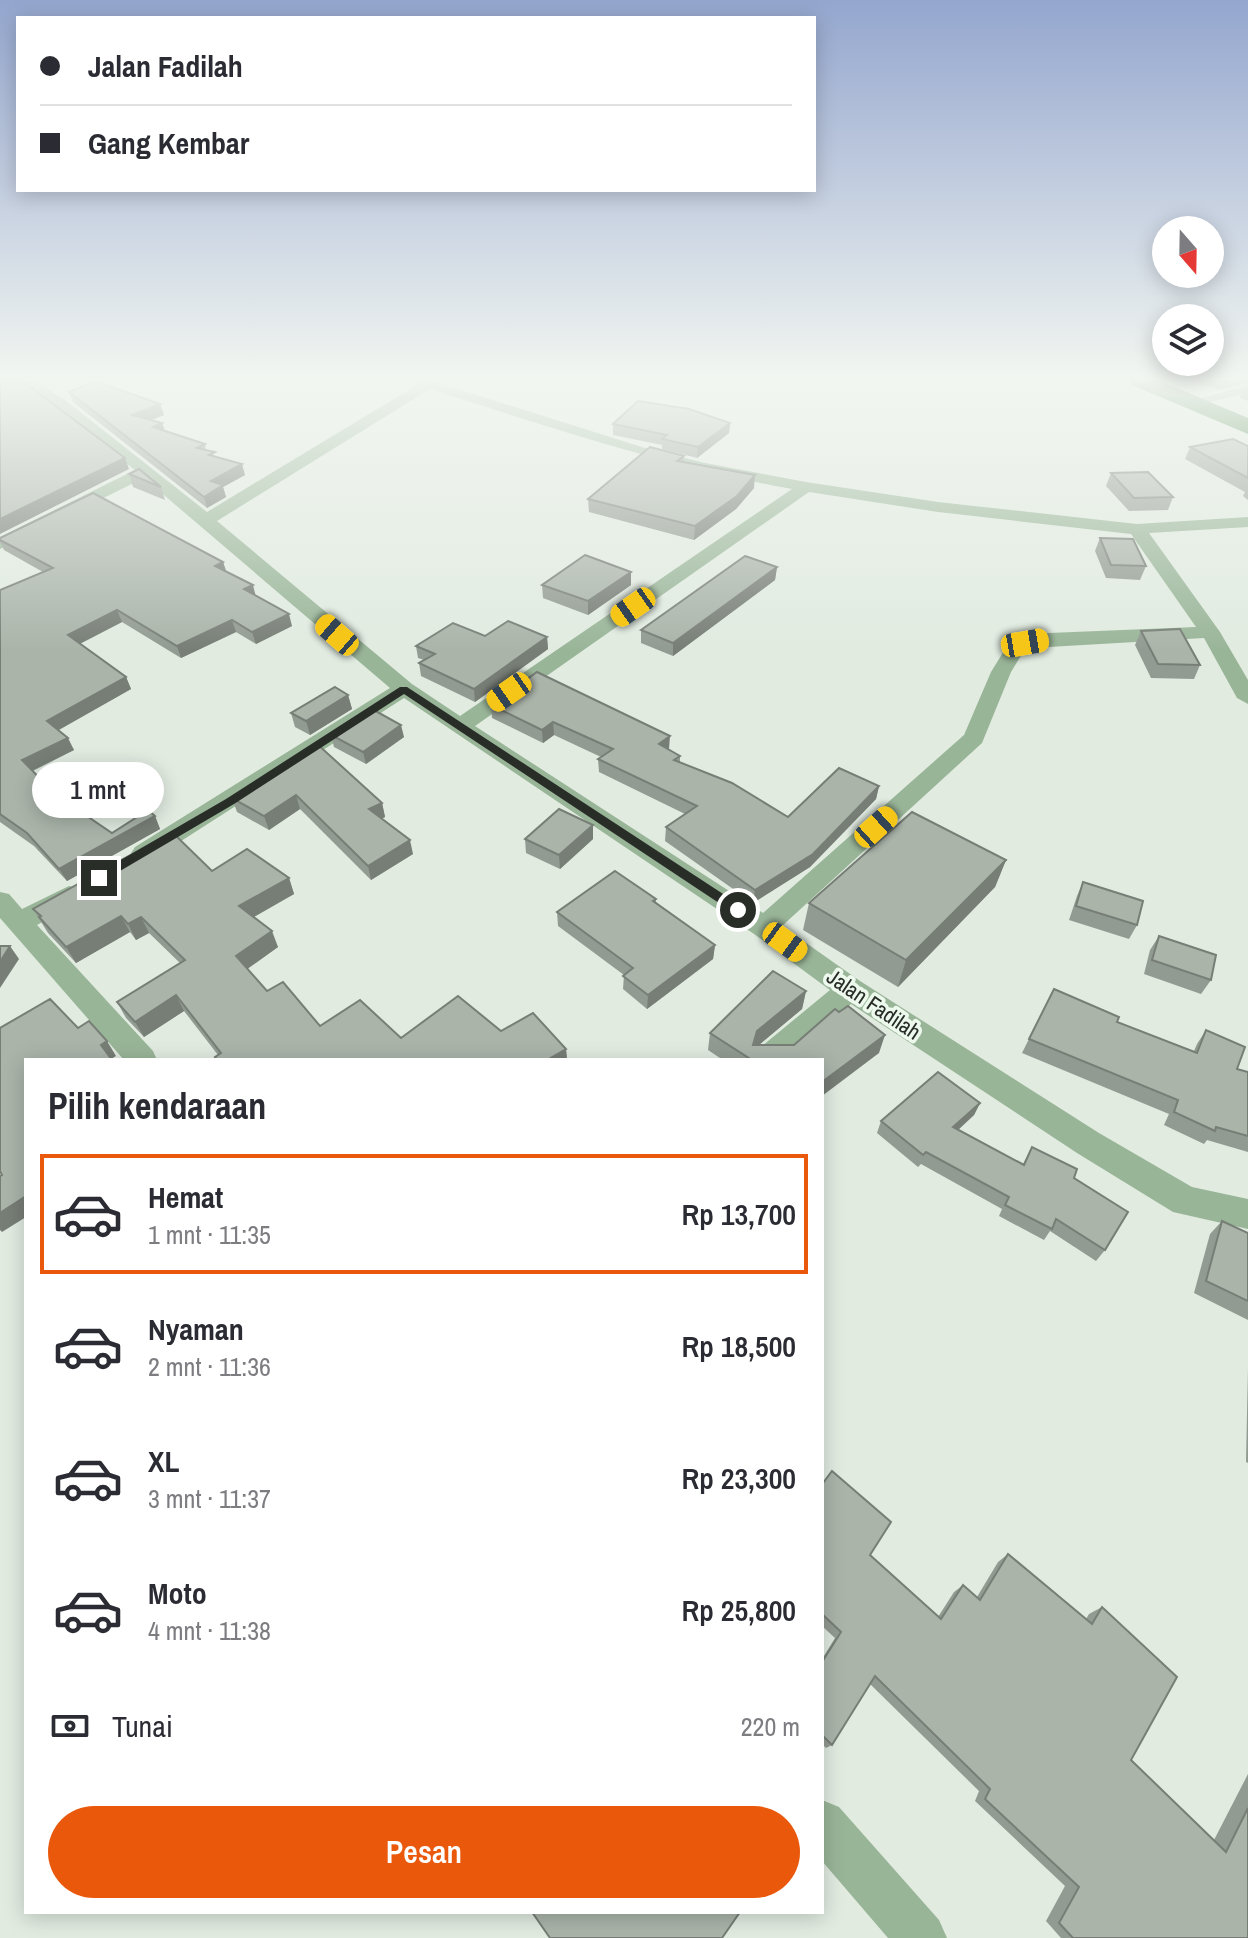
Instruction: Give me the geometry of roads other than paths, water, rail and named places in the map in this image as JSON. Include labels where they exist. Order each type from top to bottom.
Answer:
[{"type":"street","points":[[206,520],[284,470]]},
{"type":"street","points":[[717,470],[938,507],[1137,529],[1248,522]]},
{"type":"street","name":"Jalan Fadilah","points":[[145,471],[404,689],[764,927],[850,989],[1088,1143],[1185,1201],[1248,1214]]},
{"type":"street","points":[[0,544],[145,471]]},
{"type":"street","points":[[460,726],[806,487]]},
{"type":"street","points":[[1137,529],[1210,632],[1248,698]]},
{"type":"street","points":[[764,927],[974,738],[1001,672],[1014,650],[1025,643],[1049,639],[1210,632]]},
{"type":"street","points":[[126,863],[230,801],[404,689]]},
{"type":"street","points":[[86,886],[9,912],[140,1058]]},
{"type":"street","points":[[769,1058],[850,989]]},
{"type":"street","points":[[824,1826],[921,1938]]}]
